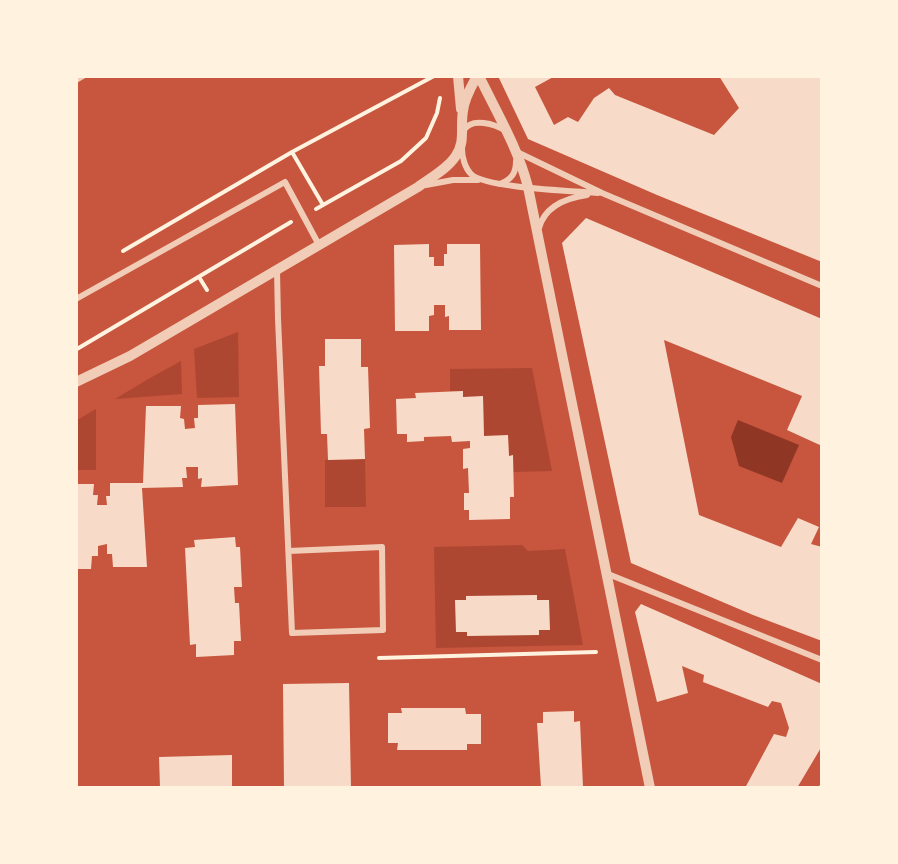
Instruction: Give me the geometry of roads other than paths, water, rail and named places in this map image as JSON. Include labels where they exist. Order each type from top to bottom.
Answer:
[{"type":"street","points":[[76,80],[83,76]]},
{"type":"street","points":[[458,76],[463,133],[462,153],[471,175],[482,180]]},
{"type":"street","points":[[462,114],[468,94],[478,76]]},
{"type":"street","points":[[478,76],[516,152],[528,188],[650,788]]},
{"type":"street","points":[[78,380],[130,356],[418,187],[455,158],[465,126],[472,123],[494,126],[507,132]]},
{"type":"street","points":[[500,184],[509,180],[514,174],[516,152]]},
{"type":"street","points":[[516,152],[602,193],[822,286]]},
{"type":"street","points":[[418,187],[435,182],[468,179],[528,188],[602,193]]},
{"type":"street","points":[[76,299],[285,182],[319,245]]},
{"type":"street","points":[[537,232],[545,215],[560,203],[571,197],[602,193]]},
{"type":"street","points":[[277,270],[292,633],[383,630],[381,547],[289,551]]},
{"type":"street","points":[[608,574],[822,660]]}]
